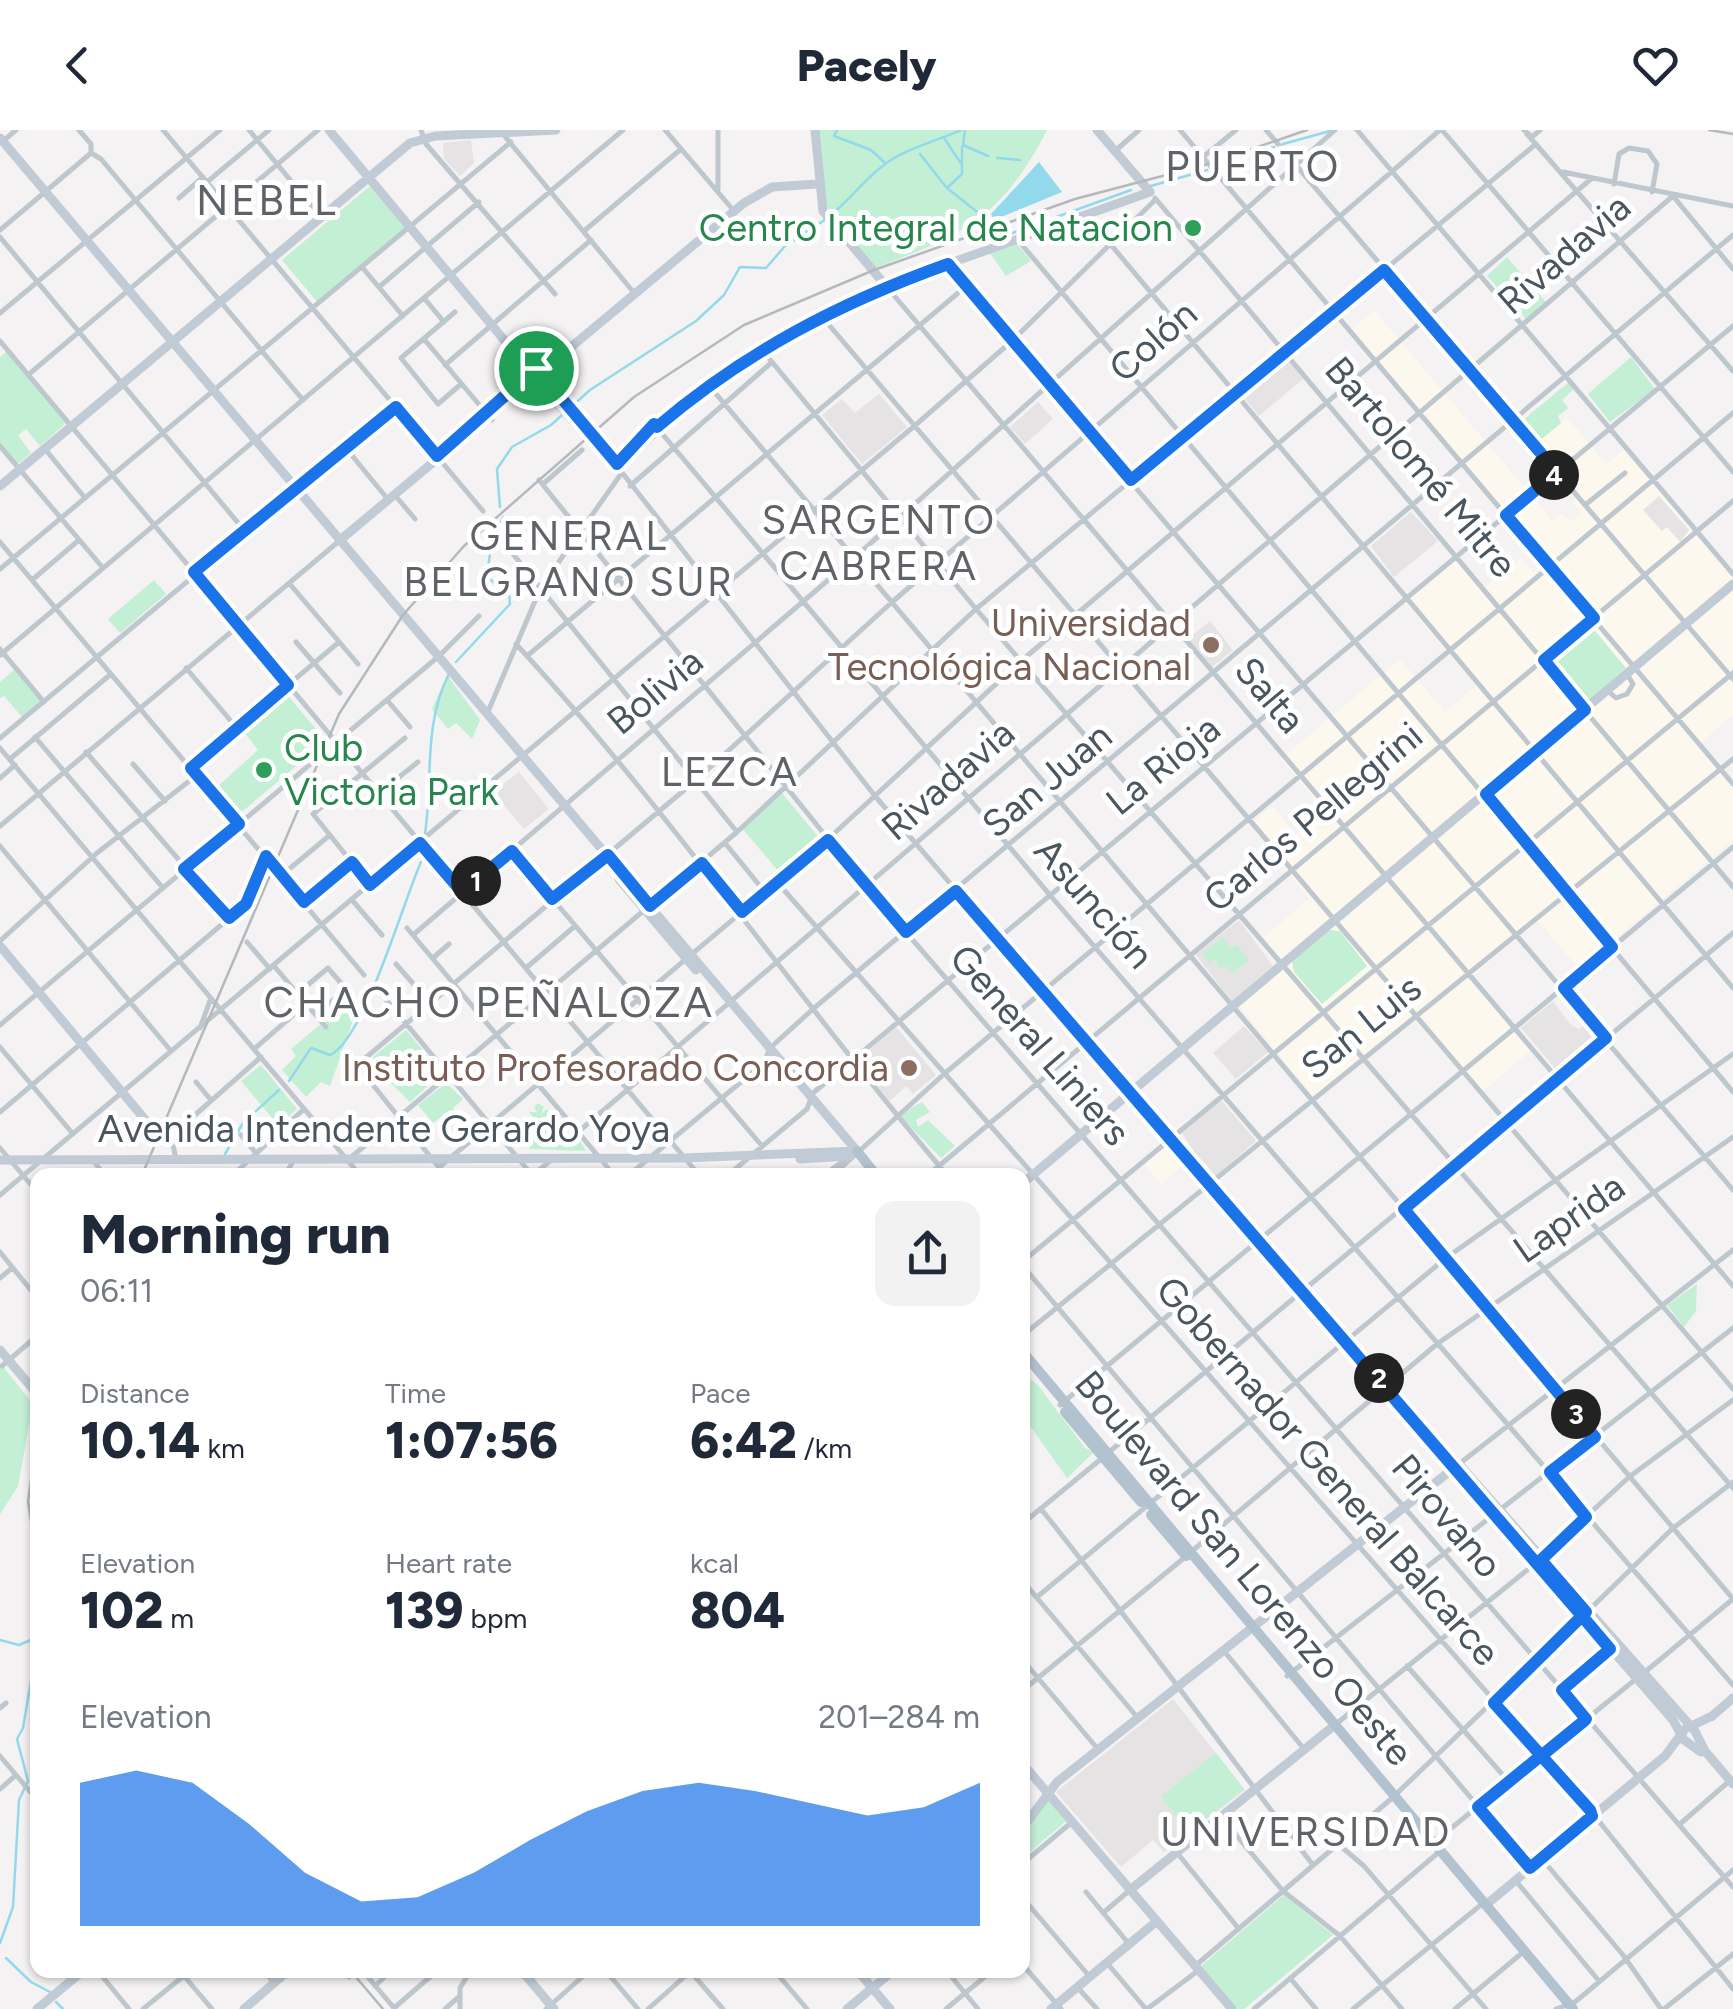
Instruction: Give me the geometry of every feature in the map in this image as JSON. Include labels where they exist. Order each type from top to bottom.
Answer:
[{"type":"main road","points":[[331,130],[619,468],[655,426],[708,383],[759,347],[818,315],[884,284],[1151,193]]},
{"type":"main road","points":[[0,484],[422,132],[463,130]]},
{"type":"main road","points":[[422,132],[556,130]]},
{"type":"main road","name":"Bartolomé Mitre","points":[[1097,130],[1151,193]]},
{"type":"main road","points":[[338,541],[732,209],[772,188],[817,181],[816,131]]},
{"type":"main road","points":[[1,141],[439,656],[866,1168]]},
{"type":"main road","name":"Salta","points":[[817,181],[823,212],[884,284]]},
{"type":"main road","points":[[19,468],[71,425]]},
{"type":"main road","points":[[1030,1177],[1733,584]]},
{"type":"main road","points":[[0,944],[152,1128]]},
{"type":"main road","name":"Avenida Intendente Gerardo Yoya","points":[[5,1160],[176,1160],[253,1155],[347,1160],[556,1155],[684,1158],[752,1156],[766,1151],[836,1159],[853,1152]]},
{"type":"main road","points":[[0,1350],[5,1363],[30,1386]]},
{"type":"main road","name":"Boulevard San Lorenzo Oeste","points":[[1030,1360],[1062,1403]]},
{"type":"main road","name":"Boulevard San Lorenzo Oeste","points":[[1030,1369],[1106,1454],[1565,2007]]},
{"type":"main road","points":[[1030,1818],[1047,1792],[1457,1466],[1731,1787]]},
{"type":"main road","points":[[1584,1614],[1610,1649],[1639,1676]]},
{"type":"main road","points":[[1482,1904],[1516,1881],[1733,1698]]},
{"type":"main road","points":[[1130,1890],[1334,1727]]},
{"type":"main road","points":[[1030,1772],[1232,2009]]},
{"type":"main road","points":[[1057,2007],[1156,1921]]},
{"type":"main road","points":[[42,2007],[75,1978]]},
{"type":"main road","points":[[244,2009],[280,1978]]},
{"type":"main road","points":[[527,1978],[550,2008]]},
{"type":"main road","points":[[864,1978],[890,2009]]},
{"type":"main road","points":[[847,2009],[884,1978]]},
{"type":"street","points":[[1,141],[16,130]]},
{"type":"street","points":[[79,130],[91,144],[91,153],[0,234],[244,530]]},
{"type":"street","points":[[163,130],[483,511]]},
{"type":"street","points":[[0,313],[220,130]]},
{"type":"street","points":[[250,130],[319,215]]},
{"type":"street","points":[[179,198],[269,130]]},
{"type":"street","points":[[28,375],[318,130]]},
{"type":"street","points":[[44,702],[1,652],[623,130]]},
{"type":"street","points":[[665,130],[732,209]]},
{"type":"street","points":[[718,130],[718,190]]},
{"type":"street","points":[[1116,151],[1139,130]]},
{"type":"street","points":[[1180,130],[1594,618],[1631,670],[1678,718],[1733,784]]},
{"type":"street","points":[[1203,157],[1236,130]]},
{"type":"street","points":[[1030,1257],[1732,676],[1266,130]]},
{"type":"street","name":"Bolivia","points":[[413,935],[854,558],[1335,130]]},
{"type":"street","points":[[1357,130],[1733,574]]},
{"type":"street","points":[[1441,130],[1733,472]]},
{"type":"street","name":"Colón","points":[[398,1118],[357,1065],[695,781],[938,563],[1441,130]]},
{"type":"street","points":[[347,1160],[702,863],[976,608],[1487,183],[1532,134],[1549,130]]},
{"type":"street","points":[[502,131],[633,292]]},
{"type":"street","points":[[422,132],[555,294]]},
{"type":"street","points":[[1532,134],[1560,172],[1733,372]]},
{"type":"street","points":[[0,569],[511,142]]},
{"type":"street","points":[[1614,184],[1619,154],[1630,148],[1639,149],[1648,151],[1657,164],[1652,192]]},
{"type":"street","points":[[584,231],[681,149]]},
{"type":"street","points":[[91,153],[101,158],[303,400]]},
{"type":"street","points":[[1560,172],[1733,206]]},
{"type":"street","points":[[398,1118],[439,1168],[828,840],[975,701],[1074,616],[1592,179]]},
{"type":"street","points":[[32,1168],[1012,341],[1108,244],[1151,193]]},
{"type":"street","name":"Bartolomé Mitre","points":[[1151,193],[1733,887]]},
{"type":"street","points":[[1673,196],[1733,269]]},
{"type":"street","name":"Rivadavia","points":[[578,1132],[1673,196]]},
{"type":"street","points":[[379,287],[479,202]]},
{"type":"street","points":[[1085,214],[1733,988]]},
{"type":"street","name":"San Juan","points":[[637,1168],[722,1098],[814,1009],[1733,236]]},
{"type":"street","points":[[1016,237],[1733,1092]]},
{"type":"street","points":[[445,365],[591,240]]},
{"type":"street","points":[[948,262],[965,287],[1436,836],[1733,1190]]},
{"type":"street","points":[[362,267],[403,316]]},
{"type":"street","name":"Salta","points":[[884,284],[1733,1286]]},
{"type":"street","points":[[527,656],[965,287]]},
{"type":"street","points":[[424,298],[444,322]]},
{"type":"street","points":[[455,312],[401,358],[438,404],[461,384]]},
{"type":"street","points":[[818,315],[1733,1389]]},
{"type":"street","name":"La Rioja","points":[[766,1151],[851,1060],[1733,326]]},
{"type":"street","points":[[424,339],[489,416]]},
{"type":"street","points":[[0,342],[693,1168]]},
{"type":"street","points":[[759,347],[899,518],[1732,1485],[1672,1529],[1436,1758],[1147,2009],[1106,1963]]},
{"type":"street","points":[[630,486],[772,362]]},
{"type":"street","points":[[708,383],[1733,1599],[1478,1807],[1389,1894],[1254,2009]]},
{"type":"street","points":[[0,738],[244,530],[396,407]]},
{"type":"street","points":[[833,1168],[1733,412]]},
{"type":"street","name":"Asunción","points":[[655,426],[1222,1096],[1733,1684]]},
{"type":"street","points":[[0,446],[103,568]]},
{"type":"street","points":[[345,447],[415,519]]},
{"type":"street","points":[[45,449],[85,498]]},
{"type":"street","name":"General Liniers","points":[[582,450],[541,482],[784,789],[1121,1180]]},
{"type":"street","points":[[487,714],[540,587],[619,468],[875,796],[1457,1466],[1733,1250]]},
{"type":"street","points":[[1585,505],[1625,473]]},
{"type":"street","name":"Carlos Pellegrini","points":[[937,1168],[1733,501]]},
{"type":"street","points":[[32,580],[80,540]]},
{"type":"street","points":[[0,826],[338,541]]},
{"type":"street","points":[[0,542],[364,975]]},
{"type":"street","points":[[509,549],[737,832]]},
{"type":"street","points":[[289,584],[358,664]]},
{"type":"street","points":[[0,1025],[439,656],[478,616]]},
{"type":"street","points":[[296,642],[340,693]]},
{"type":"street","points":[[191,768],[340,642]]},
{"type":"street","points":[[516,644],[742,912],[851,1060],[939,1166]]},
{"type":"street","points":[[186,668],[236,728]]},
{"type":"street","points":[[10,758],[111,674]]},
{"type":"street","points":[[386,700],[410,727]]},
{"type":"street","points":[[35,737],[162,888]]},
{"type":"street","points":[[370,885],[313,814],[405,738]]},
{"type":"street","points":[[0,748],[354,1168]]},
{"type":"street","points":[[86,752],[229,918]]},
{"type":"street","name":"San Luis","points":[[1030,1330],[1733,759]]},
{"type":"street","points":[[379,794],[418,762]]},
{"type":"street","points":[[132,764],[164,801]]},
{"type":"street","points":[[0,778],[15,765]]},
{"type":"street","points":[[0,944],[118,836],[197,775]]},
{"type":"street","points":[[282,876],[330,835]]},
{"type":"street","points":[[724,843],[765,892]]},
{"type":"street","points":[[0,846],[172,1051]]},
{"type":"street","points":[[1062,1403],[1733,847]]},
{"type":"street","points":[[512,851],[766,1151]]},
{"type":"street","points":[[0,1112],[246,904],[266,856]]},
{"type":"street","points":[[304,902],[352,862]]},
{"type":"street","name":"Gobernador General Balcarce","points":[[778,882],[1027,1168]]},
{"type":"street","points":[[352,900],[382,935]]},
{"type":"street","points":[[526,968],[575,926]]},
{"type":"street","points":[[407,928],[608,1168]]},
{"type":"street","points":[[1030,1518],[1733,932]]},
{"type":"street","points":[[247,942],[326,1027]]},
{"type":"street","points":[[432,958],[449,944]]},
{"type":"street","points":[[396,964],[429,1002]]},
{"type":"street","points":[[297,994],[328,968],[346,989],[316,1015]]},
{"type":"street","points":[[383,996],[526,1168]]},
{"type":"street","points":[[200,1028],[211,998]]},
{"type":"street","points":[[254,1049],[306,1004]]},
{"type":"street","points":[[0,1046],[73,1134]]},
{"type":"street","points":[[1037,1597],[1446,1258],[1733,1054]]},
{"type":"street","points":[[176,1160],[171,1136],[261,1057]]},
{"type":"street","points":[[196,1082],[211,1100]]},
{"type":"street","points":[[240,1168],[304,1108]]},
{"type":"street","points":[[241,1136],[253,1155]]},
{"type":"street","name":"Laprida","points":[[1030,1684],[1438,1344],[1733,1136]]},
{"type":"street","points":[[0,1148],[5,1160],[30,1184]]},
{"type":"street","points":[[839,1168],[853,1152]]},
{"type":"street","points":[[540,1168],[556,1155]]},
{"type":"street","points":[[737,1168],[752,1156]]},
{"type":"street","points":[[289,1168],[294,1159]]},
{"type":"street","points":[[93,1160],[99,1168]]},
{"type":"street","points":[[0,1195],[30,1170]]},
{"type":"street","name":"Gobernador General Balcarce","points":[[1030,1172],[1542,1755],[1733,1989]]},
{"type":"street","name":"Pirovano","points":[[1121,1180],[1733,1888]]},
{"type":"street","points":[[0,1252],[30,1289]]},
{"type":"street","points":[[0,1278],[12,1268]]},
{"type":"street","points":[[1030,1274],[1530,1868]]},
{"type":"street","points":[[1290,1674],[1733,1328]]},
{"type":"street","points":[[5,1363],[30,1342]]},
{"type":"street","points":[[1334,1727],[1538,1561],[1629,1477],[1733,1400]]},
{"type":"street","points":[[1041,1509],[1122,1608],[1177,1690],[1313,1865]]},
{"type":"street","points":[[1030,1589],[1139,1719]]},
{"type":"street","points":[[1562,1690],[1610,1649]]},
{"type":"street","points":[[1224,1651],[1306,1751]]},
{"type":"street","points":[[1406,1666],[1509,1782]]},
{"type":"street","points":[[1030,1668],[1099,1750]]},
{"type":"street","points":[[0,1756],[30,1792]]},
{"type":"street","points":[[0,1789],[16,1775]]},
{"type":"street","points":[[1680,1824],[1731,1787]]},
{"type":"street","points":[[1221,1817],[1283,1890],[1340,1936],[1402,2009]]},
{"type":"street","points":[[1030,1857],[1072,1822]]},
{"type":"street","points":[[1338,1844],[1389,1894],[1486,2009]]},
{"type":"street","points":[[1177,1853],[1239,1929]]},
{"type":"street","points":[[1542,1859],[1662,2009],[1733,1954]]},
{"type":"street","points":[[1565,2007],[1733,1870]]},
{"type":"street","points":[[1516,1881],[1599,1981]]},
{"type":"street","points":[[1103,1913],[1130,1890]]},
{"type":"street","points":[[1086,1892],[1130,1944]]},
{"type":"street","points":[[1353,2009],[1430,1942],[1482,1904]]},
{"type":"street","points":[[1030,1906],[1090,1976]]},
{"type":"street","points":[[1455,2009],[1522,1953]]},
{"type":"street","points":[[1030,1974],[1057,2007]]},
{"type":"street","points":[[104,1978],[129,2009]]},
{"type":"street","points":[[144,2009],[177,1978]]},
{"type":"street","points":[[186,1978],[212,2009]]},
{"type":"street","points":[[270,1978],[274,1983]]},
{"type":"street","points":[[368,1978],[395,2009],[429,1978]]},
{"type":"street","points":[[375,1986],[384,1978]]},
{"type":"street","points":[[460,2009],[460,1996],[468,1978]]},
{"type":"street","points":[[550,2008],[582,1978]]},
{"type":"street","points":[[612,1978],[638,2009]]},
{"type":"street","points":[[648,2009],[682,1978]]},
{"type":"street","points":[[697,1978],[722,2009]]},
{"type":"street","points":[[781,1978],[807,2009]]},
{"type":"street","points":[[953,1978],[978,2009]]},
{"type":"street","points":[[946,2009],[983,1978]]},
{"type":"street","points":[[1290,1978],[1316,2009]]},
{"type":"street","points":[[1078,1987],[1096,2009]]},
{"type":"street","points":[[444,2009],[460,1996]]},
{"type":"shaded area","points":[[471,140],[474,163],[460,176],[444,159],[443,143]]},
{"type":"shaded area","points":[[1374,310],[1552,520],[1562,513],[1571,522],[1581,513],[1572,502],[1579,494],[1536,443],[1567,417],[1606,464],[1624,450],[1733,579],[1733,715],[1698,745],[1733,787],[1733,840],[1579,969],[1538,921],[1469,979],[1530,1051],[1480,1094],[1414,1016],[1315,1099],[1239,1006],[1288,966],[1263,938],[1309,898],[1266,846],[1271,841],[1254,821],[1272,806],[1296,834],[1324,811],[1281,759],[1400,659],[1445,712],[1476,686],[1405,602],[1459,556],[1485,587],[1521,558],[1533,572],[1542,565],[1352,329]]},
{"type":"shaded area","points":[[1284,356],[1303,379],[1259,416],[1240,393]]},
{"type":"shaded area","points":[[879,394],[907,427],[862,464],[822,415],[842,399],[855,413]]},
{"type":"shaded area","points":[[1038,402],[1053,419],[1025,444],[1010,427]]},
{"type":"shaded area","points":[[1659,496],[1689,530],[1680,542],[1667,527],[1662,531],[1643,510]]},
{"type":"shaded area","points":[[1411,512],[1438,541],[1394,577],[1371,546]]},
{"type":"shaded area","name":"Universidad Tecnológica Nacional","points":[[1210,621],[1233,650],[1211,668],[1188,639]]},
{"type":"shaded area","points":[[519,772],[549,809],[524,829],[493,792]]},
{"type":"shaded area","points":[[1239,920],[1273,966],[1232,1001],[1195,954]]},
{"type":"shaded area","points":[[1553,1001],[1570,1024],[1579,1029],[1586,1023],[1599,1039],[1559,1073],[1521,1028]]},
{"type":"shaded area","points":[[1244,1026],[1268,1052],[1236,1079],[1213,1053]]},
{"type":"shaded area","points":[[896,1027],[936,1075],[913,1094],[906,1086],[890,1101],[857,1061]]},
{"type":"shaded area","points":[[1221,1100],[1256,1141],[1212,1179],[1182,1133]]},
{"type":"shaded area","points":[[1170,1141],[1188,1162],[1161,1184],[1144,1163]]},
{"type":"shaded area","points":[[1173,1699],[1245,1790],[1164,1852],[1153,1840],[1121,1867],[1056,1792]]},
{"type":"green space","points":[[818,130],[1047,130],[1013,184],[977,220],[933,245],[875,268],[824,207]]},
{"type":"green space","points":[[370,186],[407,230],[319,304],[282,260]]},
{"type":"green space","points":[[1017,244],[1031,261],[1006,276],[990,253]]},
{"type":"green space","points":[[1507,257],[1546,302],[1526,319],[1487,276]]},
{"type":"green space","points":[[7,351],[66,423],[40,446],[26,429],[18,435],[31,453],[17,465],[0,444],[0,357]]},
{"type":"green space","points":[[1631,357],[1655,389],[1610,422],[1588,394]]},
{"type":"green space","points":[[1569,382],[1574,389],[1562,400],[1568,408],[1558,416],[1561,423],[1537,443],[1522,421]]},
{"type":"green space","points":[[154,580],[166,594],[120,633],[108,619]]},
{"type":"green space","points":[[1591,626],[1626,668],[1585,704],[1551,661]]},
{"type":"green space","points":[[14,670],[41,701],[22,717],[4,696],[0,698],[0,682]]},
{"type":"green space","points":[[447,675],[480,720],[472,739],[456,723],[448,729],[432,709]]},
{"type":"green space","name":"Club Victoria Park","points":[[284,691],[320,734],[313,752],[238,815],[216,788],[258,750],[241,728]]},
{"type":"green space","points":[[782,793],[820,839],[780,873],[741,827]]},
{"type":"green space","points":[[1329,930],[1340,931],[1367,966],[1322,1004],[1294,972],[1292,961]]},
{"type":"green space","points":[[1223,937],[1230,946],[1227,950],[1236,945],[1249,960],[1233,973],[1227,966],[1219,969],[1215,959],[1209,963],[1202,954]]},
{"type":"green space","points":[[360,1000],[330,1086],[321,1082],[306,1097],[282,1070],[296,1056],[291,1049],[336,1011],[341,1015]]},
{"type":"green space","points":[[406,1030],[442,1073],[410,1102],[382,1074],[373,1057]]},
{"type":"green space","points":[[261,1065],[297,1109],[278,1125],[241,1081]]},
{"type":"green space","points":[[446,1083],[463,1099],[453,1108],[472,1131],[467,1134],[449,1111],[433,1123],[418,1105]]},
{"type":"green space","points":[[922,1102],[930,1112],[916,1120],[918,1127],[928,1120],[955,1146],[941,1158],[899,1115]]},
{"type":"green space","points":[[538,1103],[544,1107],[541,1114],[547,1109],[554,1117],[551,1121],[562,1138],[574,1131],[586,1151],[529,1149],[529,1140],[540,1137],[536,1125],[544,1118],[536,1120],[529,1112],[537,1112],[534,1107]]},
{"type":"green space","points":[[1697,1284],[1696,1311],[1684,1327],[1667,1305]]},
{"type":"green space","points":[[0,1363],[30,1400],[30,1420],[18,1486],[0,1514]]},
{"type":"green space","points":[[1030,1379],[1085,1448],[1094,1452],[1067,1478],[1030,1426]]},
{"type":"green space","points":[[1216,1753],[1244,1789],[1189,1832],[1161,1796]]},
{"type":"green space","points":[[1047,1799],[1066,1821],[1030,1852],[1030,1826]]},
{"type":"green space","points":[[1284,1895],[1333,1935],[1244,2009],[1237,2009],[1201,1966]]},
{"type":"water","points":[[1039,162],[1062,192],[994,220],[991,214]]},
{"type":"waterway","points":[[837,130],[834,136],[871,150],[884,162]]},
{"type":"waterway","points":[[832,214],[892,160],[961,130]]},
{"type":"waterway","points":[[965,130],[963,145],[988,156]]},
{"type":"waterway","points":[[1283,144],[1330,131]]},
{"type":"waterway","points":[[944,138],[962,165],[962,174],[947,188],[985,218],[1000,239]]},
{"type":"waterway","points":[[962,147],[962,164]]},
{"type":"waterway","points":[[1217,167],[1274,147]]},
{"type":"waterway","points":[[920,154],[946,187]]},
{"type":"waterway","points":[[997,158],[1020,160]]},
{"type":"waterway","points":[[1151,186],[1207,170]]},
{"type":"waterway","points":[[1004,236],[1131,190]]},
{"type":"waterway","points":[[500,507],[497,469],[512,447],[551,425],[590,390],[696,321],[724,295],[740,267],[766,268],[785,246],[826,219]]},
{"type":"waterway","points":[[456,662],[510,604],[509,594],[487,577],[491,545],[503,517]]},
{"type":"waterway","points":[[425,834],[432,732],[449,674]]},
{"type":"waterway","points":[[289,1081],[311,1048],[330,1055],[356,1024],[382,968],[421,862]]},
{"type":"waterway","points":[[225,1154],[243,1123],[279,1090]]},
{"type":"waterway","points":[[0,1640],[19,1645],[30,1640]]},
{"type":"waterway","points":[[0,1943],[13,1907],[19,1800],[28,1781],[17,1739],[23,1728],[30,1686]]},
{"type":"waterway","points":[[6,1958],[31,1982],[50,1992]]},
{"type":"waterway","points":[[56,2002],[63,2009]]},
{"type":"railway","points":[[145,1168],[339,714],[403,615],[464,546],[634,397],[744,325],[874,270],[1075,199],[1208,164],[1307,130]]},
{"type":"railway","points":[[1709,130],[1733,134]]},
{"type":"railway","points":[[30,1487],[30,1515]]},
{"type":"railway","points":[[357,1978],[383,2009]]},
{"type":"place","name":"Centro Integral de Natacion","points":[[1193,228]]},
{"type":"place","name":"Universidad Tecnológica Nacional","points":[[1211,645]]},
{"type":"place","name":"Club Victoria Park","points":[[264,770]]},
{"type":"place","name":"Instituto Profesorado Concordia","points":[[909,1068]]},
{"type":"district","name":"PUERTO","points":[[1253,166]]},
{"type":"district","name":"NEBEL","points":[[267,200]]},
{"type":"district","name":"SARGENTO CABRERA","points":[[879,543]]},
{"type":"district","name":"GENERAL BELGRANO SUR","points":[[569,559]]},
{"type":"district","name":"LEZCA","points":[[730,772]]},
{"type":"district","name":"CHACHO PEÑALOZA","points":[[489,1002]]},
{"type":"district","name":"UNIVERSIDAD","points":[[1306,1832]]},
{"type":"route","points":[[536,368],[437,456],[396,407],[194,572],[288,685],[191,768],[239,824],[184,869],[229,918],[246,904],[266,856],[304,902],[352,862],[370,885],[420,843],[462,892],[512,851],[552,899],[608,855],[650,906],[702,863],[742,912],[828,840],[906,932],[956,891],[1261,1239],[1582,1616],[1494,1703],[1542,1755],[1590,1810],[1592,1816],[1530,1868],[1478,1807],[1538,1758],[1542,1755],[1546,1752],[1586,1719],[1562,1690],[1610,1649],[1582,1616],[1586,1612],[1541,1560],[1586,1517],[1550,1472],[1595,1437],[1404,1209],[1606,1038],[1564,988],[1612,947],[1486,794],[1585,710],[1544,660],[1594,618],[1506,515],[1557,472],[1384,270],[1131,480],[948,264],[862,296],[760,348],[657,427],[654,424],[617,464],[547,383],[542,370],[536,368]]}]
